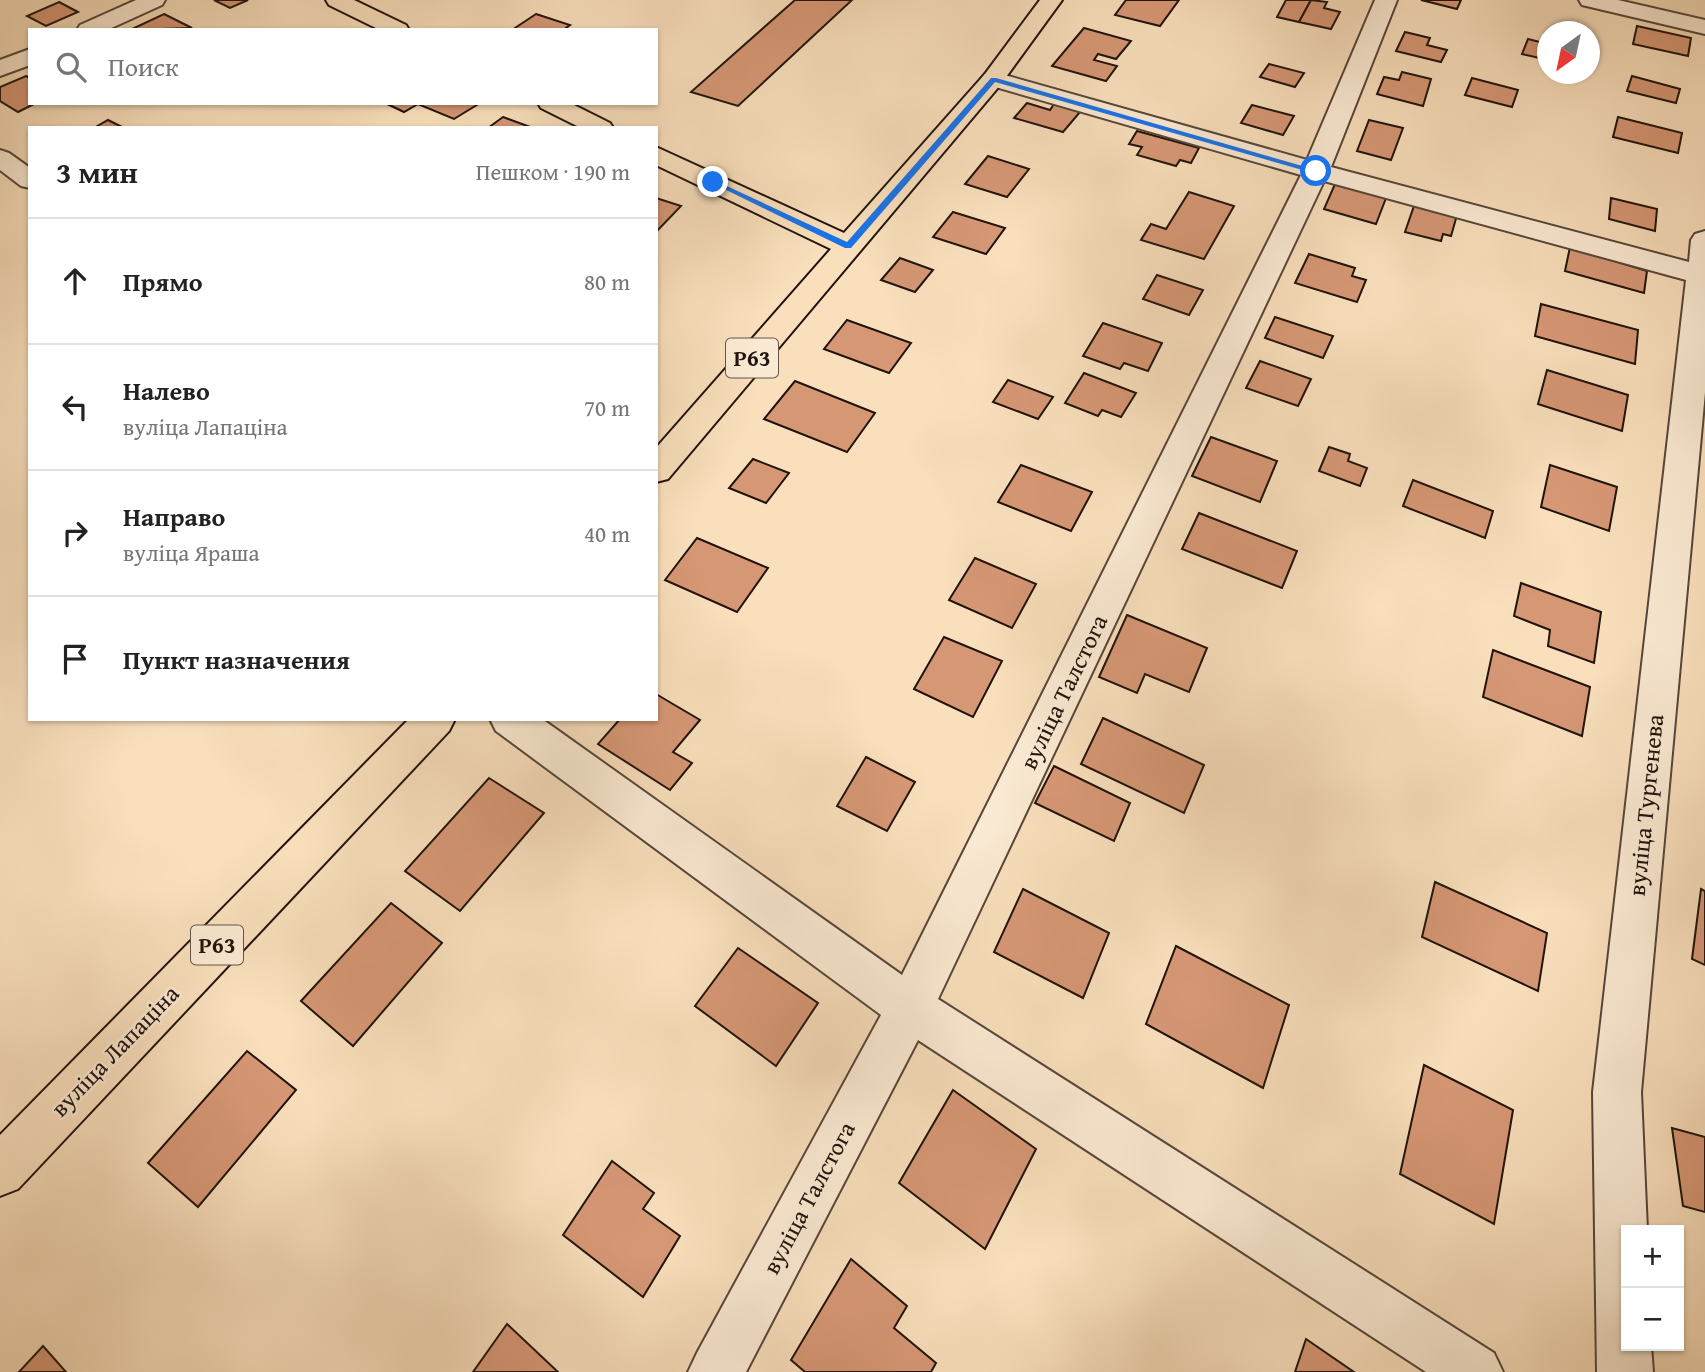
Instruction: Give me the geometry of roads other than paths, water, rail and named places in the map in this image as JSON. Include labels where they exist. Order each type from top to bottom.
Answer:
[{"type":"main road","points":[[337,0],[394,28]]},
{"type":"main road","name":"Р63","points":[[658,468],[993,79],[1051,0]]},
{"type":"main road","points":[[554,105],[597,126]]},
{"type":"main road","points":[[658,156],[848,246]]},
{"type":"main road","name":"вуліца Лапаціна","points":[[0,1171],[433,721]]},
{"type":"street","points":[[92,28],[154,0]]},
{"type":"street","name":"вуліца Талстога","points":[[716,1372],[911,1008],[1316,171],[1386,0]]},
{"type":"street","points":[[1590,0],[1705,27]]},
{"type":"street","points":[[0,69],[28,57]]},
{"type":"street","points":[[993,79],[1316,171],[1704,264]]},
{"type":"street","points":[[0,158],[28,179]]},
{"type":"street","name":"вуліца Тургенева","points":[[1625,1372],[1617,1092],[1704,264]]},
{"type":"street","points":[[513,721],[911,1008],[1475,1372]]}]
